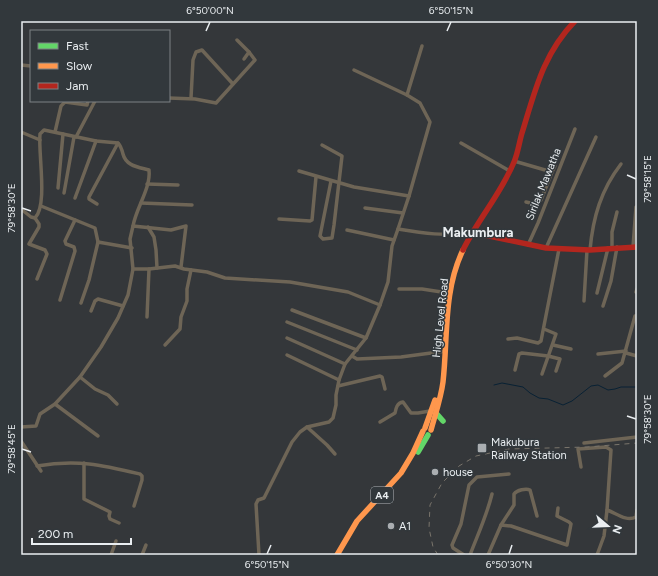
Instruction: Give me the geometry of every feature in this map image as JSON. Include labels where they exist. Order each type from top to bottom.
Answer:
[{"type":"main road","name":"High Level Road","points":[[340,555],[346,543],[360,523],[402,477],[430,433],[434,412],[444,384],[448,293],[450,280],[457,258],[508,170],[513,158],[532,92],[544,66],[563,34],[574,21]]},
{"type":"main road","name":"High Level Road","points":[[445,351],[452,280],[459,258],[471,232],[496,196],[514,161],[532,92]]},
{"type":"main road","points":[[471,232],[546,248],[589,250],[635,247]]},
{"type":"main road","name":"High Level Road","points":[[337,555],[357,521],[401,474],[434,412]]},
{"type":"main road","points":[[434,412],[443,421]]},
{"type":"main road","points":[[424,429],[428,427],[430,433]]},
{"type":"street","points":[[170,98],[191,98],[216,103],[254,62],[254,58],[236,40]]},
{"type":"street","points":[[407,95],[422,46]]},
{"type":"street","points":[[191,98],[193,60],[196,52],[202,50],[233,84]]},
{"type":"street","points":[[244,59],[249,52]]},
{"type":"street","points":[[259,555],[256,504],[258,500],[264,498],[292,442],[300,432],[307,427],[328,422],[332,418],[336,405],[339,380],[345,364],[366,338],[388,282],[392,246],[409,196],[430,122],[420,103],[407,95],[354,70]]},
{"type":"street","points":[[55,132],[61,106],[65,102],[87,105],[88,102]]},
{"type":"street","points":[[64,193],[75,137],[94,102]]},
{"type":"street","name":"Sirilak Mawatha","points":[[528,245],[575,129]]},
{"type":"street","points":[[35,218],[41,206],[42,182],[40,134],[44,130],[96,141],[118,143]]},
{"type":"street","points":[[21,132],[40,140]]},
{"type":"street","points":[[58,188],[63,134]]},
{"type":"street","points":[[546,248],[596,137]]},
{"type":"street","points":[[75,198],[96,141]]},
{"type":"street","points":[[21,427],[36,426],[40,414],[55,404],[80,376],[101,347],[128,295],[133,269],[130,239],[134,218],[147,184],[149,170],[128,163],[124,159],[118,143]]},
{"type":"street","points":[[97,204],[89,199],[89,197],[118,143]]},
{"type":"street","points":[[461,143],[508,170]]},
{"type":"street","points":[[322,145],[342,156],[340,184],[332,238],[324,239],[320,236],[331,181]]},
{"type":"street","points":[[514,161],[552,172]]},
{"type":"street","points":[[584,301],[594,217],[606,186],[621,164]]},
{"type":"street","points":[[526,202],[535,204],[541,200],[555,166]]},
{"type":"street","points":[[299,171],[340,184],[409,196]]},
{"type":"street","points":[[279,219],[312,220],[316,177]]},
{"type":"street","points":[[147,184],[178,185]]},
{"type":"street","points":[[141,203],[192,205]]},
{"type":"street","points":[[41,206],[95,228],[98,242],[82,303]]},
{"type":"street","points":[[365,208],[403,213]]},
{"type":"street","points":[[635,247],[636,208]]},
{"type":"street","points":[[21,209],[35,218],[39,224],[39,227],[29,244],[45,250],[47,254],[37,279]]},
{"type":"street","points":[[603,306],[611,281],[612,232],[617,212]]},
{"type":"street","points":[[60,300],[75,251],[74,247],[66,244],[65,241],[74,220]]},
{"type":"street","points":[[133,226],[172,230],[186,226],[181,267]]},
{"type":"street","points":[[148,227],[154,237],[157,268]]},
{"type":"street","points":[[398,229],[434,234],[471,232]]},
{"type":"street","points":[[347,230],[394,240]]},
{"type":"street","points":[[98,242],[132,248]]},
{"type":"street","points":[[597,293],[612,248]]},
{"type":"street","points":[[508,339],[517,338],[538,343],[541,341],[559,249]]},
{"type":"street","points":[[133,269],[181,267],[208,272],[225,278],[290,282],[348,292],[380,305]]},
{"type":"street","points":[[147,317],[149,269]]},
{"type":"street","points":[[165,345],[180,329],[181,317],[187,301],[187,289],[191,270]]},
{"type":"street","points":[[398,289],[422,289],[448,293]]},
{"type":"street","points":[[92,312],[95,301],[98,299],[123,306]]},
{"type":"street","points":[[292,310],[366,338]]},
{"type":"street","points":[[605,376],[622,363],[635,316],[637,316]]},
{"type":"street","points":[[287,322],[357,350]]},
{"type":"street","points":[[542,374],[556,334],[544,329]]},
{"type":"street","points":[[287,338],[345,364]]},
{"type":"street","points":[[553,345],[571,349]]},
{"type":"street","points":[[352,356],[357,358],[401,357],[445,351]]},
{"type":"street","points":[[598,354],[626,352],[637,356]]},
{"type":"street","points":[[515,370],[519,354],[522,353],[560,359],[556,371]]},
{"type":"street","points":[[287,354],[339,380]]},
{"type":"street","points":[[80,376],[95,389],[108,395],[117,404]]},
{"type":"street","points":[[338,386],[380,376],[385,389]]},
{"type":"street","points":[[380,422],[395,413],[400,402],[403,402],[411,413],[434,412]]},
{"type":"street","points":[[55,404],[98,436]]},
{"type":"street","points":[[307,427],[335,454]]},
{"type":"street","points":[[584,443],[637,437]]},
{"type":"street","points":[[21,441],[41,471]]},
{"type":"street","points":[[581,467],[578,449],[606,447],[611,450],[604,536],[597,555]]},
{"type":"street","points":[[37,466],[68,462],[84,463],[112,467],[142,476],[134,506]]},
{"type":"street","points":[[84,463],[84,499],[110,512],[110,519],[119,523]]},
{"type":"street","points":[[464,555],[453,548],[452,545],[462,524],[469,485],[477,477],[509,474]]},
{"type":"street","points":[[488,555],[501,525],[514,505],[514,494],[517,491],[530,490],[537,516]]},
{"type":"street","points":[[470,555],[482,522],[488,513],[492,494]]},
{"type":"street","points":[[501,525],[511,526],[566,545],[568,542],[571,524],[557,516],[558,508]]},
{"type":"street","points":[[607,510],[622,517],[630,518],[636,517],[637,510]]},
{"type":"street","points":[[111,555],[116,541]]},
{"type":"street","points":[[142,555],[146,545]]},
{"type":"waterway","points":[[494,385],[502,383],[523,387],[539,398],[548,399],[563,405],[572,401],[591,386],[598,385],[608,390],[621,387],[637,387]]},
{"type":"railway","points":[[438,555],[433,547],[429,528],[430,505],[442,483],[459,466],[476,456],[509,449],[587,447],[637,443]]},
{"type":"traffic: fast","points":[[436,413],[443,421]]},
{"type":"traffic: fast","points":[[418,452],[428,435]]},
{"type":"traffic: slow","points":[[431,430],[443,382],[449,298],[452,282],[463,250]]},
{"type":"traffic: slow","points":[[425,428],[435,400]]},
{"type":"traffic: slow","points":[[337,555],[357,521],[401,473],[413,453],[423,431]]},
{"type":"traffic: jam","points":[[463,250],[509,174],[517,155],[522,133],[541,74],[555,47],[575,21]]},
{"type":"traffic: jam","points":[[470,232],[546,248],[590,250],[637,247]]},
{"type":"place","name":"Makubura Railway Station","points":[[482,448]]},
{"type":"place","name":"house","points":[[435,472]]},
{"type":"place","name":"A1","points":[[391,526]]},
{"type":"district","name":"Makumbura","points":[[478,232]]}]
